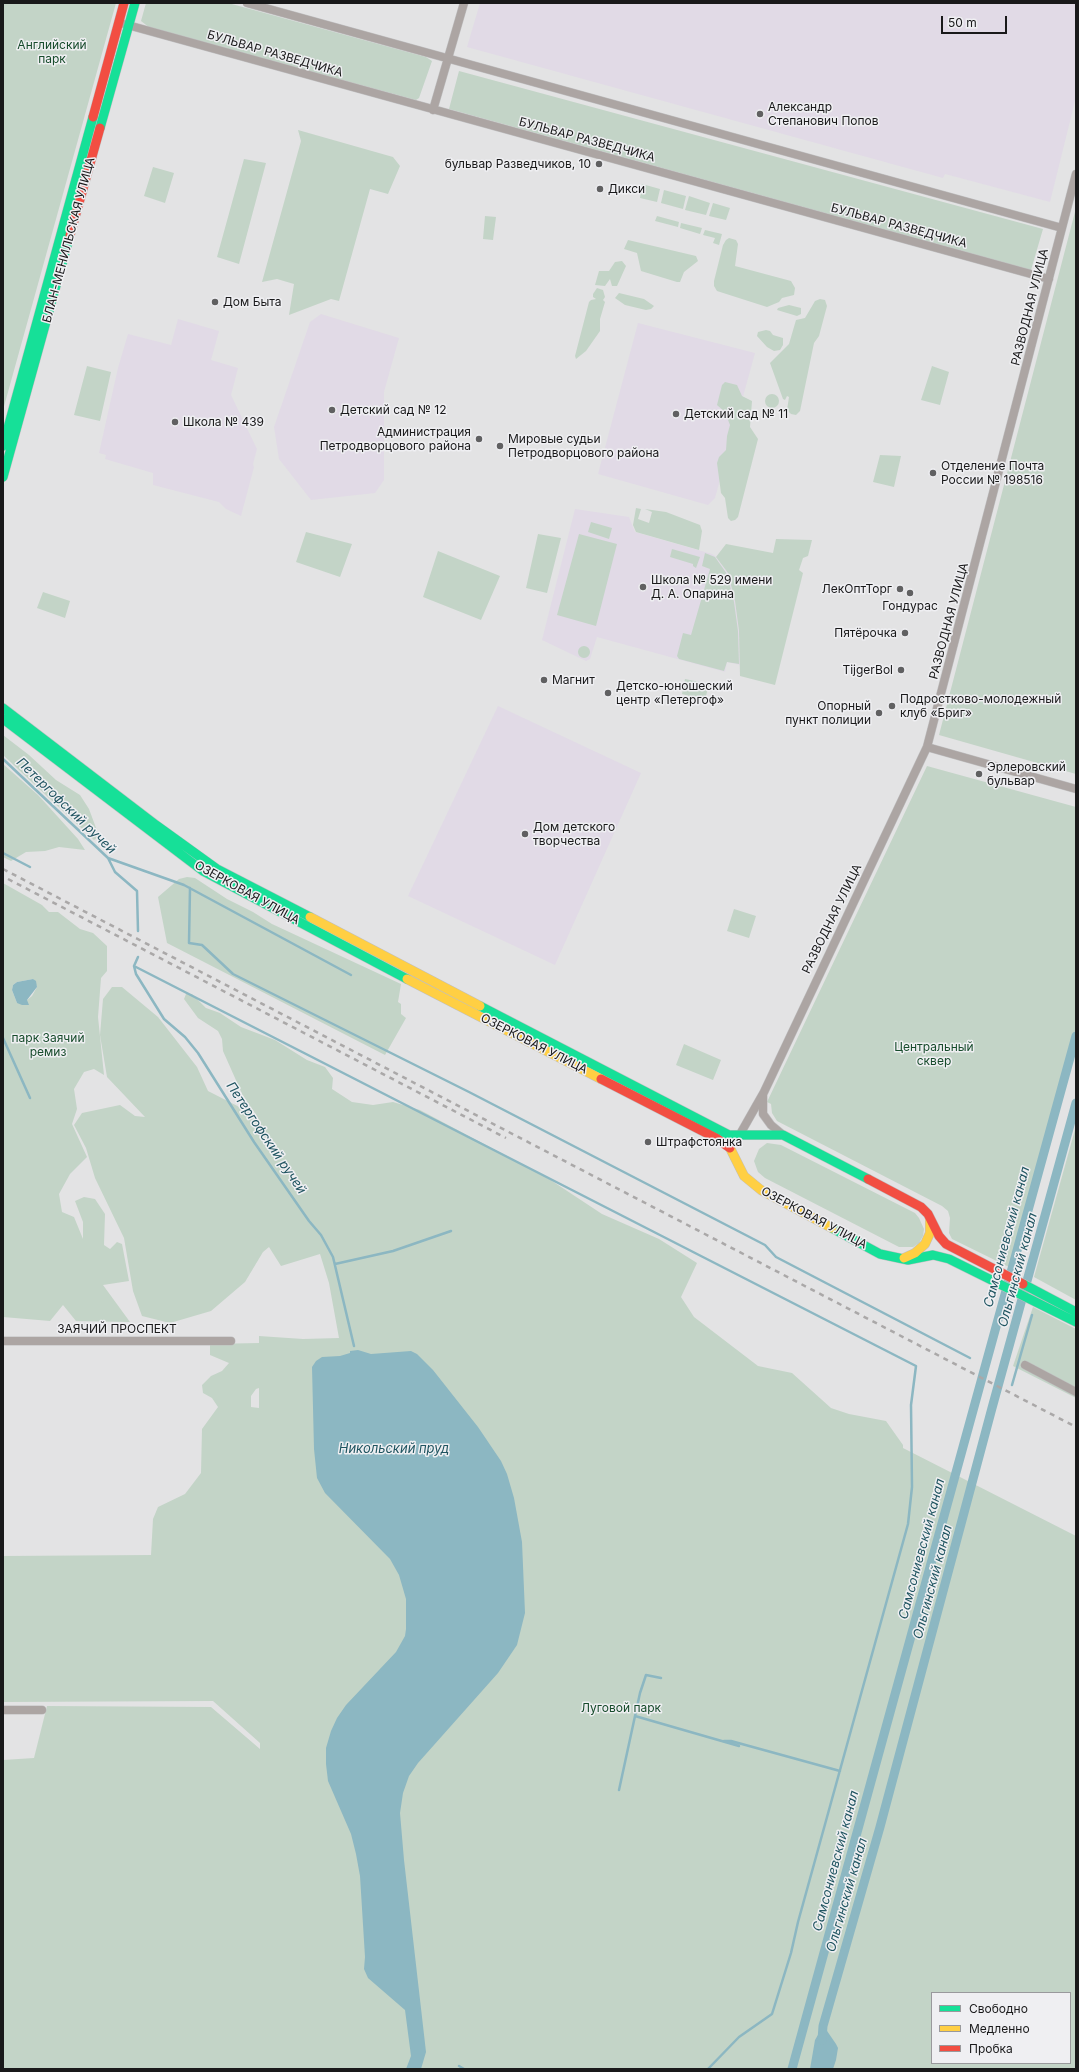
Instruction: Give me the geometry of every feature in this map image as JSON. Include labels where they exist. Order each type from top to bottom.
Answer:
[{"type":"street","name":"БЛАН-МЕНИЛЬСКАЯ УЛИЦА","points":[[3,446],[124,3]]},
{"type":"street","name":"БЛАН-МЕНИЛЬСКАЯ УЛИЦА","points":[[3,477],[135,3]]},
{"type":"street","points":[[247,3],[1062,228]]},
{"type":"street","points":[[433,110],[464,3]]},
{"type":"street","name":"БУЛЬВАР РАЗВЕДЧИКА","points":[[119,23],[1049,279]]},
{"type":"street","name":"РАЗВОДНАЯ УЛИЦА","points":[[739,1136],[764,1092],[927,748],[1076,174]]},
{"type":"street","name":"ОЗЕРКОВАЯ УЛИЦА","points":[[3,708],[156,825],[217,869],[723,1132],[739,1136],[783,1135]]},
{"type":"street","name":"ОЗЕРКОВАЯ УЛИЦА","points":[[3,719],[164,843],[203,871],[279,913],[716,1138],[732,1150],[744,1176],[761,1190],[880,1254],[898,1259],[914,1260],[928,1256],[942,1256],[995,1281],[1076,1312]]},
{"type":"street","points":[[927,748],[1076,789]]},
{"type":"street","name":"ОЗЕРКОВАЯ УЛИЦА","points":[[764,1092],[763,1114],[771,1125],[783,1135],[921,1207],[928,1214],[939,1236],[946,1244],[998,1271],[1076,1322]]},
{"type":"street","points":[[732,1150],[739,1136]]},
{"type":"street","points":[[898,1259],[909,1257],[925,1244],[931,1226],[928,1214]]},
{"type":"street","name":"ЗАЯЧИЙ ПРОСПЕКТ","points":[[3,1341],[231,1341]]},
{"type":"street","points":[[1025,1365],[1076,1392]]},
{"type":"street","points":[[3,1710],[42,1710]]},
{"type":"shaded area","points":[[480,3],[1076,3],[1076,97],[1050,202],[945,174],[943,178],[467,47]]},
{"type":"shaded area","name":"Детский сад № 12","points":[[321,314],[399,338],[384,392],[384,480],[375,493],[311,500],[279,459],[274,427],[310,322]]},
{"type":"shaded area","name":"Школа № 439","points":[[178,319],[219,331],[211,360],[238,368],[231,395],[257,449],[253,464],[254,467],[241,516],[226,509],[219,502],[153,485],[153,473],[105,459],[106,455],[99,453],[118,368],[128,334],[171,345]]},
{"type":"shaded area","name":"Детский сад № 11","points":[[638,323],[755,353],[715,498],[708,505],[598,474]]},
{"type":"shaded area","name":"Школа № 529 имени Д. А. Опарина","points":[[575,509],[629,517],[635,532],[715,556],[728,573],[735,601],[739,631],[740,665],[727,662],[725,672],[597,637],[590,659],[586,661],[542,640]]},
{"type":"shaded area","name":"Дом детского творчества","points":[[498,706],[641,773],[555,965],[408,896]]},
{"type":"green space","name":"Английский парк","points":[[3,3],[116,3],[3,410]]},
{"type":"green space","points":[[146,3],[228,3],[426,57],[432,61],[419,98],[416,100],[150,28],[141,21]]},
{"type":"green space","points":[[459,71],[1043,229],[1031,270],[449,109]]},
{"type":"green space","points":[[298,130],[393,157],[400,166],[388,194],[370,189],[339,301],[331,299],[289,315],[294,284],[277,279],[262,282],[301,141]]},
{"type":"green space","points":[[244,159],[266,163],[239,264],[217,257]]},
{"type":"green space","points":[[153,167],[174,173],[165,203],[144,196]]},
{"type":"green space","points":[[642,184],[660,189],[657,202],[640,198]]},
{"type":"green space","points":[[664,190],[686,196],[683,209],[661,203]]},
{"type":"green space","points":[[689,196],[710,203],[706,215],[685,210]]},
{"type":"green space","points":[[713,203],[730,208],[726,220],[709,216]]},
{"type":"green space","points":[[1076,208],[1076,774],[939,735]]},
{"type":"green space","points":[[485,216],[496,217],[493,240],[483,239]]},
{"type":"green space","points":[[657,216],[679,222],[678,227],[655,221]]},
{"type":"green space","points":[[681,223],[702,228],[700,234],[680,228]]},
{"type":"green space","points":[[705,230],[722,234],[719,245],[713,243],[715,238],[703,235]]},
{"type":"green space","points":[[729,238],[736,240],[738,244],[735,266],[791,281],[795,288],[794,295],[782,298],[779,302],[767,307],[717,291],[714,286],[714,281],[723,245]]},
{"type":"green space","points":[[628,240],[696,256],[698,261],[684,272],[680,282],[677,282],[641,271],[637,253],[624,249]]},
{"type":"green space","points":[[622,261],[626,266],[617,286],[612,286],[610,279],[605,286],[595,285],[599,271],[609,271],[615,262]]},
{"type":"green space","points":[[597,288],[603,290],[605,297],[603,300],[605,302],[600,319],[600,331],[586,351],[576,359],[575,356],[589,302],[596,299],[593,297],[593,294]]},
{"type":"green space","points":[[619,293],[644,299],[654,306],[651,309],[646,310],[625,305],[615,298]]},
{"type":"green space","points":[[820,299],[825,300],[827,306],[819,336],[814,343],[800,411],[796,415],[791,414],[787,410],[789,397],[787,396],[785,400],[783,399],[770,363],[789,344],[796,320],[805,318],[815,301]]},
{"type":"green space","points":[[789,305],[801,308],[801,314],[797,316],[777,310],[778,308]]},
{"type":"green space","points":[[766,330],[770,331],[773,335],[783,338],[783,345],[780,350],[774,351],[767,347],[757,336],[758,332]]},
{"type":"green space","points":[[87,366],[111,372],[100,421],[74,415]]},
{"type":"green space","points":[[932,366],[949,372],[940,405],[921,400]]},
{"type":"green space","points":[[725,382],[737,385],[742,396],[752,401],[750,427],[758,439],[738,517],[731,521],[728,518],[725,498],[721,493],[717,463],[719,457],[726,450],[727,436],[730,425],[725,412],[717,405],[722,385]]},
{"type":"green space","points":[[772,394],[777,396],[779,401],[777,406],[772,408],[767,406],[765,401],[767,396]]},
{"type":"green space","points":[[880,455],[901,456],[894,487],[873,482]]},
{"type":"green space","points":[[636,508],[641,509],[638,519],[649,523],[652,512],[645,509],[666,512],[700,525],[702,531],[699,550],[636,532],[633,525]]},
{"type":"green space","points":[[591,522],[612,528],[609,539],[588,532]]},
{"type":"green space","points":[[306,532],[352,544],[340,577],[296,562]]},
{"type":"green space","points":[[538,534],[561,538],[547,593],[526,588]]},
{"type":"green space","points":[[579,534],[617,544],[596,626],[557,615]]},
{"type":"green space","points":[[776,539],[812,540],[808,556],[803,558],[799,570],[803,573],[775,685],[740,676],[739,631],[735,601],[728,573],[716,557],[726,544],[773,553]]},
{"type":"green space","points":[[672,549],[700,557],[696,568],[693,564],[670,557]]},
{"type":"green space","points":[[438,551],[500,576],[481,620],[423,597]]},
{"type":"green space","points":[[705,553],[715,557],[727,574],[734,602],[738,631],[739,664],[727,662],[724,671],[679,659],[677,656],[683,633],[691,635],[710,569],[702,566]]},
{"type":"green space","points":[[43,592],[70,601],[65,618],[37,608]]},
{"type":"green space","points":[[582,646],[586,646],[590,652],[586,658],[582,658],[578,654],[578,650]]},
{"type":"green space","points":[[685,679],[709,684],[705,700],[682,694]]},
{"type":"green space","points":[[3,735],[29,755],[56,780],[80,795],[89,809],[99,836],[94,840],[3,755]]},
{"type":"green space","points":[[3,764],[38,795],[78,839],[85,850],[59,847],[45,851],[26,852],[11,861],[3,857]]},
{"type":"green space","name":"Центральный сквер","points":[[927,766],[1076,807],[1076,1027],[1011,1268],[952,1239],[949,1233],[950,1218],[948,1211],[942,1206],[777,1121],[772,1113],[771,1104],[767,1102]]},
{"type":"green space","points":[[187,877],[195,878],[227,899],[253,912],[272,924],[401,984],[398,1002],[401,1004],[401,1014],[406,1018],[385,1055],[167,943],[158,897],[179,879]]},
{"type":"green space","name":"парк Заячий ремиз","points":[[3,883],[42,905],[49,912],[58,912],[80,929],[93,933],[107,946],[107,971],[101,978],[98,1017],[104,1075],[94,1069],[84,1072],[74,1089],[77,1109],[72,1124],[87,1157],[70,1174],[59,1194],[62,1212],[74,1217],[83,1239],[83,1222],[75,1201],[84,1197],[95,1199],[105,1214],[104,1245],[110,1249],[117,1242],[122,1244],[129,1281],[103,1285],[130,1322],[76,1321],[63,1305],[50,1321],[3,1317]],"holes":[[[33,979],[37,987],[32,996],[27,1000],[17,1003],[12,990],[13,985],[17,982]]]},
{"type":"green space","points":[[734,909],[756,916],[749,938],[727,931]]},
{"type":"green space","name":"Луговой парк","points":[[112,987],[122,987],[158,1017],[197,1067],[208,1091],[257,1116],[243,1096],[223,1051],[222,1039],[218,1031],[198,1018],[184,999],[186,994],[192,994],[206,1008],[220,1013],[241,1027],[275,1040],[307,1060],[325,1067],[333,1078],[332,1089],[352,1102],[373,1105],[393,1102],[420,1110],[546,1177],[602,1214],[659,1239],[697,1263],[681,1297],[694,1317],[758,1366],[792,1373],[831,1408],[849,1414],[886,1421],[903,1445],[903,1448],[1076,1536],[1076,2069],[3,2069],[3,1760],[34,1758],[47,1706],[211,1707],[260,1749],[260,1743],[213,1701],[3,1702],[3,1556],[151,1555],[153,1519],[158,1507],[185,1494],[201,1473],[202,1429],[218,1407],[212,1398],[203,1393],[202,1385],[211,1376],[222,1371],[229,1363],[210,1355],[210,1344],[259,1343],[259,1336],[303,1339],[339,1338],[329,1283],[320,1254],[281,1266],[269,1247],[263,1252],[245,1282],[211,1311],[170,1323],[142,1316],[133,1291],[124,1238],[95,1178],[86,1148],[74,1125],[82,1113],[120,1105],[135,1116],[145,1117],[107,1077],[100,1035],[103,999]],"holes":[[[259,1388],[259,1408],[251,1407],[251,1396],[256,1389]]]},
{"type":"green space","points":[[684,1044],[721,1060],[713,1080],[676,1065]]},
{"type":"green space","points":[[1076,1126],[1076,1300],[1034,1277]]},
{"type":"green space","points":[[767,1143],[781,1145],[915,1213],[924,1229],[923,1236],[919,1243],[913,1247],[899,1247],[765,1178],[758,1172],[754,1161],[759,1149]]},
{"type":"green space","points":[[1033,1307],[1076,1329],[1076,1398],[1013,1366]]},
{"type":"water","points":[[33,979],[36,981],[37,987],[27,1000],[29,1005],[17,1003],[12,990],[13,985],[17,982]]},
{"type":"water","name":"Никольский пруд","points":[[358,1350],[371,1354],[411,1351],[417,1354],[433,1370],[478,1427],[501,1461],[507,1474],[514,1498],[522,1542],[525,1613],[517,1645],[498,1673],[418,1763],[409,1776],[403,1793],[400,1813],[404,1860],[426,2052],[421,2069],[406,2069],[411,2056],[405,2010],[368,1978],[364,1969],[365,1957],[360,1876],[356,1854],[351,1834],[328,1781],[326,1764],[326,1748],[337,1718],[346,1705],[396,1652],[405,1636],[406,1629],[406,1599],[399,1575],[390,1559],[325,1493],[317,1478],[314,1449],[312,1367],[316,1361],[322,1357],[340,1356],[350,1353],[350,1351]]},
{"type":"water","points":[[822,2028],[825,2028],[838,2048],[836,2060],[833,2069],[810,2069],[815,2040]]},
{"type":"waterway","name":"Петергофский ручей","points":[[3,759],[108,858],[115,872],[137,891],[138,931]]},
{"type":"waterway","points":[[3,853],[30,867]]},
{"type":"waterway","points":[[108,858],[184,885],[351,975]]},
{"type":"waterway","points":[[190,888],[189,943],[202,945],[233,974],[469,1092],[765,1245],[776,1257],[970,1358]]},
{"type":"waterway","name":"Петергофский ручей","points":[[138,957],[134,966],[136,974],[164,1019],[185,1037],[198,1053],[254,1142],[309,1221],[321,1235],[333,1257],[354,1346]]},
{"type":"waterway","points":[[134,966],[916,1366],[911,1405],[912,1487],[908,1524],[798,1922],[791,1953],[772,2014],[739,2037],[708,2069]]},
{"type":"waterway","name":"Самсониевский канал","points":[[792,2069],[1076,1036]]},
{"type":"waterway","points":[[3,1038],[30,1098]]},
{"type":"waterway","name":"Ольгинский канал","points":[[822,2040],[823,2026],[880,1827],[992,1408],[1076,1103]]},
{"type":"waterway","points":[[335,1264],[393,1251],[451,1231]]},
{"type":"waterway","points":[[1012,1385],[1032,1315]]},
{"type":"waterway","points":[[619,1790],[640,1693],[646,1675],[661,1678]]},
{"type":"waterway","points":[[635,1716],[739,1746]]},
{"type":"waterway","points":[[724,1741],[731,1741],[840,1771]]},
{"type":"waterway","points":[[459,2066],[464,2069]]},
{"type":"railway","points":[[3,869],[1076,1427]]},
{"type":"railway","points":[[8,879],[506,1138]]},
{"type":"traffic: fast","points":[[100,128],[135,3]]},
{"type":"traffic: fast","points":[[3,446],[93,117]]},
{"type":"traffic: fast","points":[[3,477],[70,235]]},
{"type":"traffic: fast","points":[[3,708],[156,825],[217,869],[310,917]]},
{"type":"traffic: fast","points":[[3,719],[203,871],[407,979]]},
{"type":"traffic: fast","points":[[480,1006],[729,1135],[783,1135],[868,1179]]},
{"type":"traffic: fast","points":[[832,1228],[880,1254],[908,1260],[933,1255],[949,1259],[1076,1322]]},
{"type":"traffic: fast","points":[[1023,1284],[1076,1312]]},
{"type":"traffic: slow","points":[[310,917],[480,1006]]},
{"type":"traffic: slow","points":[[407,979],[601,1079]]},
{"type":"traffic: slow","points":[[730,1148],[744,1176],[761,1190],[832,1228]]},
{"type":"traffic: slow","points":[[904,1258],[915,1253],[925,1244],[930,1233],[930,1220]]},
{"type":"traffic: jam","points":[[93,117],[124,3]]},
{"type":"traffic: jam","points":[[70,235],[100,128]]},
{"type":"traffic: jam","points":[[601,1079],[716,1138],[730,1148]]},
{"type":"traffic: jam","points":[[868,1179],[921,1207],[928,1214],[939,1236],[946,1244],[1023,1284]]},
{"type":"place","name":"Александр Степанович Попов","points":[[760,114]]},
{"type":"place","name":"бульвар Разведчиков, 10","points":[[599,164]]},
{"type":"place","name":"Дикси","points":[[600,189]]},
{"type":"place","name":"Дом Быта","points":[[215,302]]},
{"type":"place","name":"Детский сад № 12","points":[[332,410]]},
{"type":"place","name":"Детский сад № 11","points":[[676,414]]},
{"type":"place","name":"Школа № 439","points":[[175,422]]},
{"type":"place","name":"Администрация Петродворцового района","points":[[479,439]]},
{"type":"place","name":"Мировые судьи Петродворцового района","points":[[500,446]]},
{"type":"place","name":"Отделение Почта России № 198516","points":[[933,473]]},
{"type":"place","name":"Школа № 529 имени Д. А. Опарина","points":[[643,587]]},
{"type":"place","name":"ЛекОптТорг","points":[[900,589]]},
{"type":"place","name":"Гондурас","points":[[910,593]]},
{"type":"place","name":"Пятёрочка","points":[[905,633]]},
{"type":"place","name":"TijgerBol","points":[[901,670]]},
{"type":"place","name":"Магнит","points":[[544,680]]},
{"type":"place","name":"Детско-юношеский центр «Петергоф»","points":[[608,693]]},
{"type":"place","name":"Подростково-молодежный клуб «Бриг»","points":[[892,706]]},
{"type":"place","name":"Опорный пункт полиции","points":[[879,713]]},
{"type":"place","name":"Эрлеровский бульвар","points":[[979,774]]},
{"type":"place","name":"Дом детского творчества","points":[[525,834]]},
{"type":"place","name":"Штрафстоянка","points":[[648,1142]]}]
